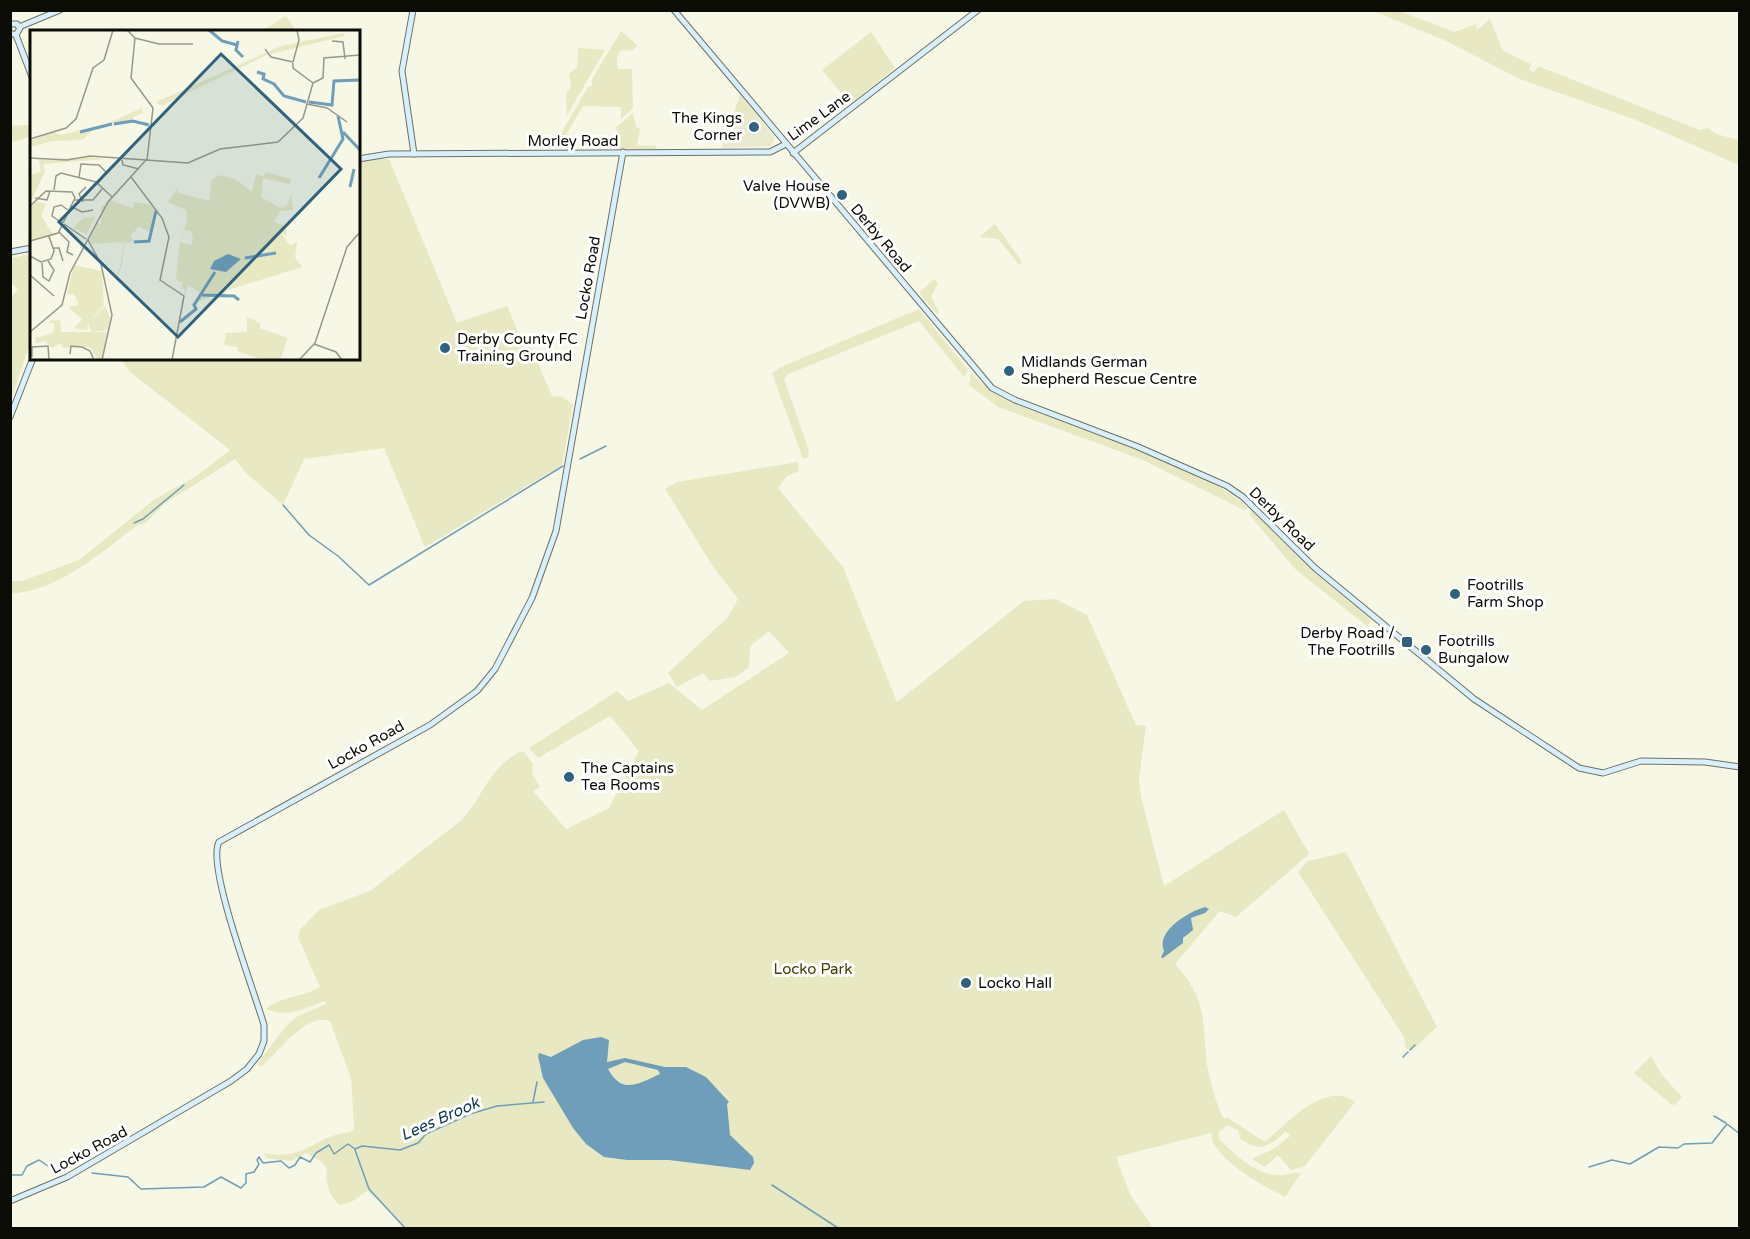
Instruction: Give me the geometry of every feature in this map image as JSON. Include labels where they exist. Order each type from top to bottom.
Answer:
[{"type":"street","points":[[30,72],[13,34],[19,27],[60,10]]},
{"type":"street","points":[[412,10],[402,71],[414,154]]},
{"type":"street","name":"Lime Lane","points":[[674,10],[794,153],[978,10]]},
{"type":"street","points":[[10,24],[15,23],[19,27]]},
{"type":"street","name":"Morley Road","points":[[360,159],[377,155],[414,154],[770,152],[786,144]]},
{"type":"street","name":"Locko Road","points":[[10,1201],[67,1177],[170,1118],[240,1075],[259,1054],[264,1041],[264,1025],[221,880],[215,852],[219,842],[430,725],[470,698],[495,669],[532,598],[556,531],[623,153]]},
{"type":"street","name":"Derby Road","points":[[794,153],[973,369],[998,393],[1136,446],[1227,486],[1243,497],[1315,568],[1474,699],[1579,768],[1603,773],[1641,761],[1705,762],[1740,766]]},
{"type":"street","points":[[10,252],[30,248]]},
{"type":"street","points":[[10,417],[32,360]]},
{"type":"shaded area","points":[[740,95],[774,136],[771,146],[722,148]]},
{"type":"green space","points":[[1373,11],[1399,11],[1455,32],[1476,24],[1477,30],[1490,19],[1503,51],[1531,64],[1529,70],[1534,72],[1538,66],[1700,130],[1708,128],[1716,134],[1739,140],[1739,165],[1636,120],[1520,79],[1444,40]]},
{"type":"green space","points":[[286,16],[295,30],[264,30]]},
{"type":"green space","points":[[621,31],[637,45],[634,50],[620,51],[617,57],[618,69],[632,69],[633,108],[621,119],[621,107],[583,106],[567,133],[577,148],[552,149],[588,87],[593,85],[591,81]]},
{"type":"green space","points":[[871,32],[895,68],[850,104],[822,70]]},
{"type":"green space","points":[[578,48],[605,50],[567,115],[566,94],[571,87],[569,74],[577,67]]},
{"type":"green space","points":[[740,95],[755,114],[740,124],[730,124]]},
{"type":"green space","points":[[633,113],[636,126],[640,129],[637,145],[656,146],[656,149],[616,149],[616,140],[619,137],[616,127]]},
{"type":"green space","points":[[11,126],[30,126],[30,136],[11,143]]},
{"type":"green space","name":"Derby County FC Training Ground","points":[[389,159],[457,323],[507,306],[518,332],[527,338],[552,396],[563,397],[573,405],[562,465],[425,547],[384,448],[304,459],[283,505],[247,474],[235,459],[164,504],[146,523],[138,525],[63,578],[29,591],[11,594],[11,581],[22,581],[79,560],[155,499],[195,477],[230,450],[130,372],[122,360],[360,360],[360,161]]},
{"type":"green space","points":[[995,224],[1022,262],[1019,265],[998,239],[979,237]]},
{"type":"green space","points":[[30,254],[30,343],[11,400],[11,297],[18,290],[11,282],[11,258]]},
{"type":"green space","points":[[934,279],[938,283],[931,297],[939,312],[937,314],[919,293]]},
{"type":"green space","points":[[919,309],[968,370],[964,377],[919,321],[786,375],[784,379],[808,448],[809,457],[803,459],[772,373],[781,367]]},
{"type":"green space","points":[[971,373],[988,388],[1007,399],[1181,467],[1229,493],[1248,508],[1244,510],[1143,460],[998,407],[969,385]]},
{"type":"green space","name":"Locko Park","points":[[798,462],[799,471],[787,476],[778,488],[843,567],[897,702],[1024,601],[1055,599],[1087,615],[1136,725],[1146,726],[1139,778],[1141,797],[1164,886],[1284,810],[1309,854],[1236,917],[1220,911],[1175,964],[1193,989],[1202,1011],[1208,1071],[1223,1118],[1228,1118],[1265,1142],[1295,1116],[1319,1100],[1332,1096],[1344,1096],[1355,1102],[1305,1166],[1291,1170],[1278,1155],[1265,1167],[1252,1159],[1275,1148],[1290,1136],[1286,1131],[1275,1141],[1259,1147],[1247,1143],[1240,1138],[1239,1131],[1228,1125],[1219,1132],[1219,1139],[1231,1151],[1261,1171],[1280,1175],[1301,1173],[1285,1197],[1252,1179],[1229,1161],[1213,1142],[1211,1133],[1116,1157],[1130,1194],[1153,1228],[403,1228],[391,1212],[367,1191],[353,1201],[340,1205],[333,1198],[329,1188],[326,1178],[327,1168],[322,1162],[306,1153],[291,1161],[267,1158],[264,1153],[290,1154],[338,1134],[351,1132],[354,1128],[351,1078],[330,1021],[321,1020],[302,1028],[261,1067],[257,1064],[287,1025],[298,1016],[326,1004],[325,1001],[303,1009],[281,1013],[266,1009],[279,1001],[320,987],[298,937],[300,930],[319,910],[370,891],[463,819],[493,775],[508,759],[519,752],[524,752],[533,764],[532,774],[540,787],[533,791],[566,829],[609,808],[639,751],[610,716],[538,758],[529,748],[617,691],[628,701],[669,683],[702,710],[789,653],[769,631],[750,646],[749,667],[736,677],[710,681],[703,673],[677,687],[668,673],[728,617],[738,599],[712,565],[665,489],[677,482]]},
{"type":"green space","points":[[1252,511],[1316,574],[1372,620],[1367,626],[1295,569],[1249,514]]},
{"type":"green space","points":[[1346,852],[1437,1027],[1411,1051],[1406,1048],[1404,1037],[1298,872],[1308,861]]},
{"type":"green space","points":[[1651,1056],[1662,1075],[1682,1097],[1675,1105],[1634,1073]]},
{"type":"water","points":[[1205,907],[1209,909],[1205,913],[1191,918],[1193,930],[1183,938],[1183,943],[1163,958],[1161,957],[1164,951],[1164,936],[1169,929],[1183,917]]},
{"type":"water","points":[[601,1037],[609,1040],[607,1062],[625,1058],[665,1067],[686,1067],[706,1077],[729,1102],[727,1104],[730,1135],[753,1157],[754,1163],[750,1170],[669,1160],[627,1160],[604,1157],[586,1144],[573,1128],[543,1078],[538,1056],[539,1053],[551,1057],[583,1040]],"holes":[[[625,1062],[658,1070],[660,1074],[645,1081],[625,1085],[613,1077],[608,1069]]]},
{"type":"waterway","points":[[580,459],[606,446]]},
{"type":"waterway","points":[[283,505],[309,535],[338,556],[369,585],[563,466]]},
{"type":"waterway","points":[[134,523],[143,519],[184,485]]},
{"type":"waterway","points":[[1410,1050],[1415,1045]]},
{"type":"waterway","points":[[1403,1057],[1408,1052]]},
{"type":"waterway","name":"Lees Brook","points":[[533,1102],[537,1082]]},
{"type":"waterway","name":"Lees Brook","points":[[92,1173],[128,1177],[141,1189],[204,1187],[221,1177],[241,1188],[246,1183],[246,1174],[254,1172],[259,1164],[257,1160],[259,1157],[263,1163],[281,1161],[289,1168],[295,1165],[300,1157],[310,1162],[316,1153],[329,1145],[334,1154],[348,1144],[355,1149],[362,1146],[400,1150],[418,1143],[426,1134],[470,1114],[497,1106],[544,1102]]},
{"type":"waterway","points":[[1714,1116],[1726,1123]]},
{"type":"waterway","points":[[1589,1167],[1612,1160],[1630,1164],[1659,1147],[1678,1148],[1684,1144],[1712,1143],[1727,1124],[1740,1134]]},
{"type":"waterway","points":[[355,1150],[369,1189],[405,1228]]},
{"type":"waterway","name":"Lees Brook","points":[[10,1175],[22,1175],[27,1166],[39,1160],[60,1174]]},
{"type":"waterway","points":[[772,1185],[838,1228]]},
{"type":"place","name":"The Kings Corner","points":[[754,127]]},
{"type":"place","name":"Valve House (DVWB)","points":[[842,195]]},
{"type":"place","name":"Derby County FC Training Ground","points":[[445,348]]},
{"type":"place","name":"Midlands German Shepherd Rescue Centre","points":[[1009,371]]},
{"type":"place","name":"Footrills Farm Shop","points":[[1455,594]]},
{"type":"place","name":"Derby Road / The Footrills","points":[[1407,642]]},
{"type":"place","name":"Footrills Bungalow","points":[[1426,650]]},
{"type":"place","name":"The Captains Tea Rooms","points":[[569,777]]},
{"type":"place","name":"Locko Hall","points":[[966,983]]}]
